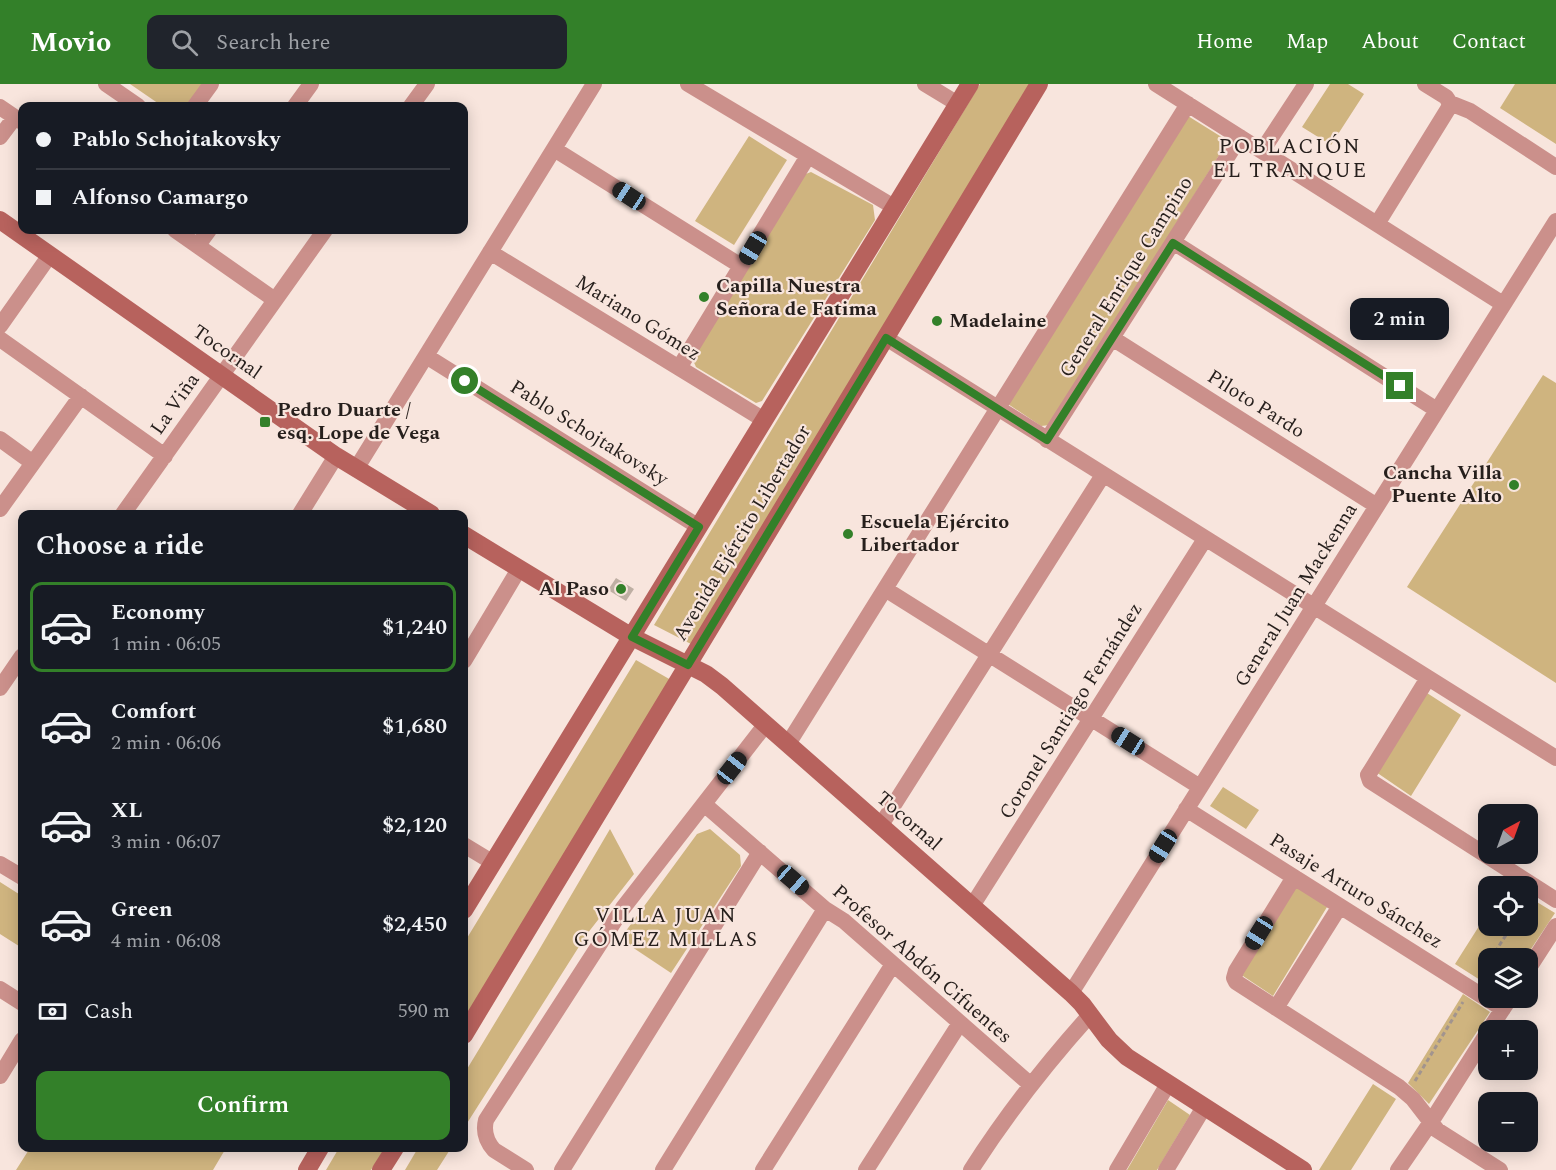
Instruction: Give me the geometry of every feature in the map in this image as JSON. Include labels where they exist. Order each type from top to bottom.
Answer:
[{"type":"main road","name":"Avenida Ejército Libertador","points":[[468,903],[970,84]]},
{"type":"main road","name":"Avenida Ejército Libertador","points":[[468,1028],[1039,84]]},
{"type":"main road","name":"Tocornal","points":[[0,220],[18,233]]},
{"type":"main road","name":"Tocornal","points":[[20,234],[336,456],[424,510]]},
{"type":"main road","name":"Tocornal","points":[[468,537],[632,637],[706,674],[722,686],[1071,993],[1109,1041],[1127,1058],[1303,1170]]},
{"type":"main road","points":[[307,1170],[318,1152]]},
{"type":"main road","points":[[381,1170],[392,1152]]},
{"type":"street","points":[[106,84],[132,102]]},
{"type":"street","points":[[198,102],[211,84]]},
{"type":"street","points":[[298,102],[311,84]]},
{"type":"street","points":[[414,102],[427,84]]},
{"type":"street","points":[[356,469],[594,84]]},
{"type":"street","points":[[688,84],[894,207]]},
{"type":"street","points":[[925,84],[958,104]]},
{"type":"street","points":[[1156,84],[1503,304]]},
{"type":"street","points":[[1262,151],[1306,84]]},
{"type":"street","points":[[1425,84],[1446,97],[1450,103],[1477,115],[1556,167]]},
{"type":"street","points":[[1377,224],[1448,110],[1450,103]]},
{"type":"street","points":[[788,744],[1188,104]]},
{"type":"street","points":[[0,106],[18,119]]},
{"type":"street","points":[[0,137],[18,121]]},
{"type":"street","name":"General Enrique Campino","points":[[1047,440],[1240,137]]},
{"type":"street","points":[[554,149],[741,266]]},
{"type":"street","points":[[679,368],[808,156]]},
{"type":"street","name":"General Juan Mackenna","points":[[1071,993],[1556,220]]},
{"type":"street","points":[[181,234],[275,300]]},
{"type":"street","points":[[198,245],[206,234]]},
{"type":"street","name":"La Viña","points":[[126,510],[322,234]]},
{"type":"street","points":[[1173,243],[1437,410]]},
{"type":"street","name":"Mariano Gómez","points":[[490,252],[764,420]]},
{"type":"street","points":[[0,326],[50,255]]},
{"type":"street","points":[[886,338],[1556,758]]},
{"type":"street","name":"Piloto Pardo","points":[[1113,338],[1377,506]]},
{"type":"street","points":[[0,339],[165,456]]},
{"type":"street","name":"Pablo Schojtakovsky","points":[[426,356],[699,527]]},
{"type":"street","points":[[0,509],[81,396]]},
{"type":"street","points":[[0,439],[33,463]]},
{"type":"street","points":[[302,510],[336,456]]},
{"type":"street","points":[[881,825],[1103,475]]},
{"type":"street","name":"Coronel Santiago Fernández","points":[[972,906],[1205,539]]},
{"type":"street","points":[[468,654],[519,569]]},
{"type":"street","points":[[885,589],[1200,786]]},
{"type":"street","points":[[0,688],[18,662]]},
{"type":"street","points":[[1428,678],[1368,778],[1372,783],[1556,900]]},
{"type":"street","points":[[526,1170],[494,1150],[490,1145],[484,1127],[490,1113],[599,943],[642,882],[766,724]]},
{"type":"street","name":"Profesor Abdón Cifuentes","points":[[704,804],[825,909],[844,921],[1030,1085]]},
{"type":"street","name":"Pasaje Arturo Sánchez","points":[[1186,809],[1478,991]]},
{"type":"street","points":[[468,847],[492,862]]},
{"type":"street","points":[[562,1170],[760,852]]},
{"type":"street","points":[[0,864],[18,875]]},
{"type":"street","points":[[1294,877],[1236,971],[1234,978],[1239,984],[1408,1094],[1443,1134],[1500,1170]]},
{"type":"street","points":[[1276,1008],[1340,906]]},
{"type":"street","points":[[663,1170],[825,909]]},
{"type":"street","points":[[1538,954],[1556,926]]},
{"type":"street","points":[[763,1170],[893,964]]},
{"type":"street","points":[[0,989],[18,1000]]},
{"type":"street","points":[[971,1170],[990,1139],[1030,1085],[1090,1015]]},
{"type":"street","points":[[866,1170],[960,1023]]},
{"type":"street","points":[[0,1076],[18,1047]]},
{"type":"street","points":[[1398,1170],[1478,1048]]},
{"type":"street","points":[[1117,1170],[1168,1084]]},
{"type":"street","points":[[1166,1170],[1204,1107]]},
{"type":"path","points":[[1408,1094],[1471,988]]},
{"type":"shaded area","points":[[130,84],[203,84],[190,102],[156,102]]},
{"type":"shaded area","points":[[980,84],[1031,84],[691,644],[654,625]]},
{"type":"shaded area","points":[[1330,84],[1348,84],[1364,94],[1331,145],[1302,127]]},
{"type":"shaded area","points":[[1515,84],[1556,84],[1556,144],[1500,108]]},
{"type":"shaded area","points":[[1188,116],[1228,141],[1050,425],[1041,426],[1008,404]]},
{"type":"shaded area","points":[[749,136],[787,160],[734,245],[695,221]]},
{"type":"shaded area","points":[[811,172],[873,205],[875,220],[762,401],[756,403],[696,367],[692,358],[803,175]]},
{"type":"shaded area","name":"Cancha Villa Puente Alto","points":[[1543,375],[1556,383],[1556,683],[1407,587]]},
{"type":"shaded area","points":[[636,660],[671,680],[468,1012],[468,936]]},
{"type":"shaded area","points":[[1427,693],[1461,715],[1411,796],[1376,772]]},
{"type":"shaded area","points":[[1223,787],[1259,810],[1246,829],[1210,806]]},
{"type":"shaded area","points":[[610,829],[634,874],[587,934],[468,1122],[468,1067]]},
{"type":"shaded area","name":"VILLA JUAN GÓMEZ MILLAS","points":[[710,829],[740,855],[741,866],[671,973],[620,939],[697,834]]},
{"type":"shaded area","points":[[0,882],[18,893],[18,945],[0,934]]},
{"type":"shaded area","points":[[1297,886],[1327,907],[1273,996],[1240,974]]},
{"type":"shaded area","points":[[1538,903],[1555,913],[1532,948],[1478,948],[1478,979],[1455,964],[1478,928],[1478,936],[1538,936]]},
{"type":"shaded area","points":[[1463,994],[1478,1004],[1478,1008],[1484,1008],[1490,1012],[1485,1020],[1478,1020],[1478,1030],[1429,1104],[1408,1083]]},
{"type":"shaded area","points":[[1373,1084],[1396,1099],[1351,1170],[1319,1170]]},
{"type":"shaded area","points":[[1168,1100],[1190,1115],[1157,1170],[1127,1170]]},
{"type":"shaded area","points":[[27,1152],[224,1152],[213,1170],[16,1170]]},
{"type":"shaded area","points":[[337,1152],[382,1152],[371,1170],[326,1170]]},
{"type":"shaded area","points":[[416,1152],[448,1152],[437,1170],[405,1170]]},
{"type":"building","name":"Al Paso","points":[[616,578],[634,589],[626,601],[608,590]]},
{"type":"place","name":"Capilla Nuestra Señora de Fatima","points":[[704,297]]},
{"type":"place","name":"Madelaine","points":[[937,321]]},
{"type":"place","name":"Pedro Duarte / esq. Lope de Vega","points":[[265,422]]},
{"type":"place","name":"Cancha Villa Puente Alto","points":[[1514,485]]},
{"type":"place","name":"Escuela Ejército Libertador","points":[[848,534]]},
{"type":"place","name":"Al Paso","points":[[621,589]]},
{"type":"district","name":"POBLACIÓN EL TRANQUE","points":[[1290,159]]},
{"type":"district","name":"VILLA JUAN GÓMEZ MILLAS","points":[[666,928]]},
{"type":"route","points":[[465,381],[699,527],[632,637],[688,665],[886,338],[1047,440],[1173,243],[1400,386]]}]
